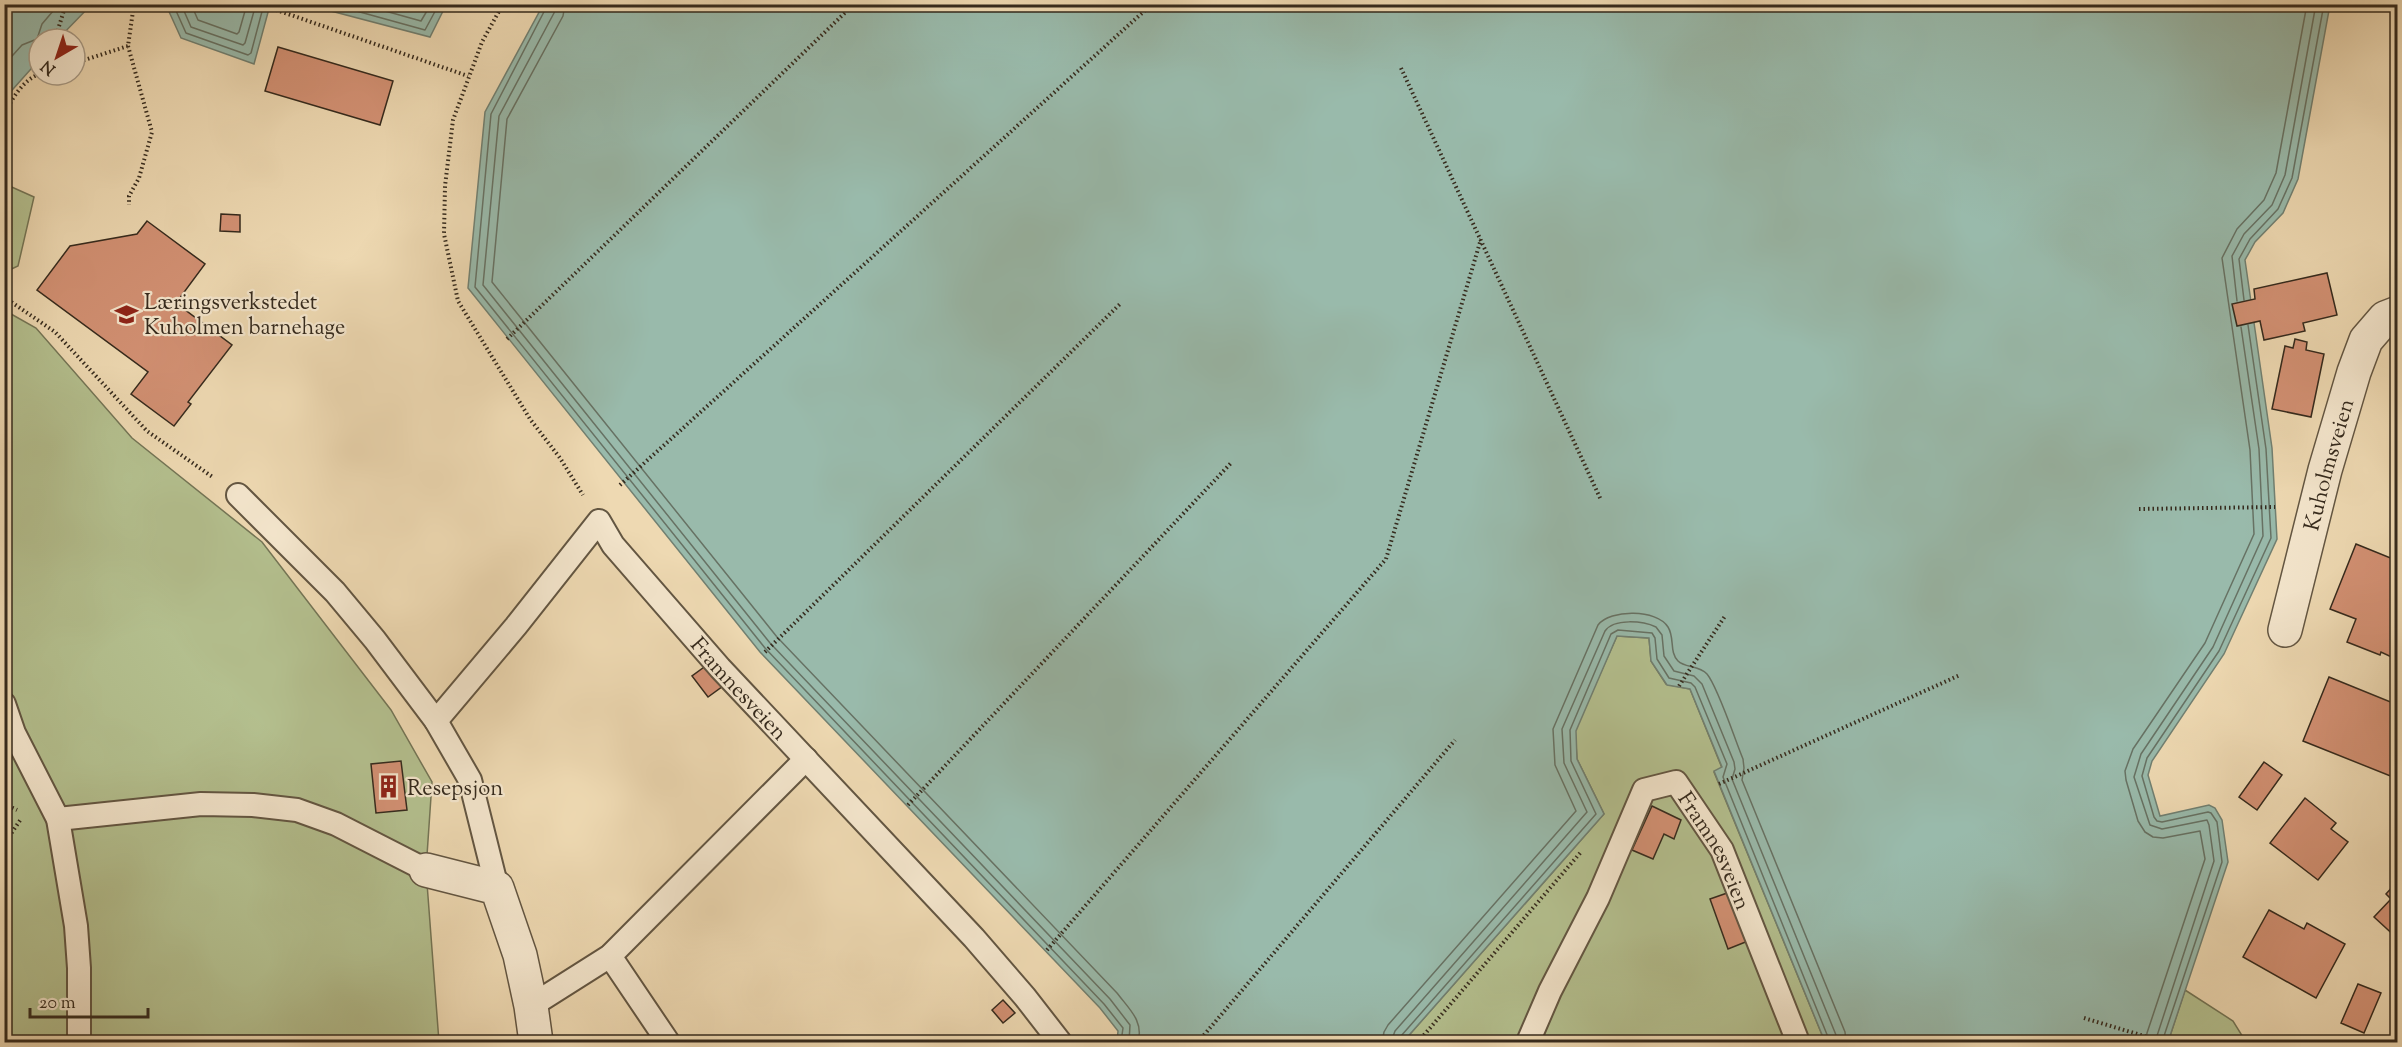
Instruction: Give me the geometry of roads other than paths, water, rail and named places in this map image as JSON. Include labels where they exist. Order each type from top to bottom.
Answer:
[{"type":"street","name":"Kuholmsveien","points":[[2285,630],[2325,470],[2354,372],[2366,340],[2385,318],[2397,313]]},
{"type":"street","points":[[426,870],[497,888],[520,955],[536,1042]]},
{"type":"lane","points":[[238,495],[335,592],[375,640],[436,721],[470,780],[497,888]]},
{"type":"lane","name":"Framnesveien","points":[[436,721],[516,626],[599,521],[613,545],[712,659],[974,938],[1060,1042]]},
{"type":"lane","points":[[4,704],[14,733],[58,819],[76,926],[79,968],[79,1042]]},
{"type":"lane","points":[[531,1006],[610,956],[806,759]]},
{"type":"lane","name":"Framnesveien","points":[[1528,1042],[1550,991],[1598,898],[1644,790],[1676,782],[1722,850],[1798,1042]]},
{"type":"lane","points":[[58,819],[201,804],[297,810],[336,824],[426,870]]},
{"type":"lane","points":[[610,956],[668,1042]]},
{"type":"water","points":[[5,4],[91,5],[70,27],[27,27],[27,73],[5,98]]},
{"type":"water","points":[[166,5],[270,5],[254,64],[181,38]]},
{"type":"water","points":[[308,5],[446,5],[430,37]]},
{"type":"water","points":[[543,5],[2330,5],[2298,179],[2283,213],[2255,242],[2245,260],[2272,448],[2277,539],[2224,654],[2152,761],[2148,775],[2160,816],[2209,805],[2215,808],[2222,820],[2228,862],[2168,1042],[1825,1042],[1714,771],[1722,767],[1690,689],[1667,685],[1651,661],[1649,638],[1617,636],[1576,731],[1577,759],[1604,814],[1403,1042],[1117,1042],[1118,1031],[1100,1008],[760,652],[468,288],[485,112]]},
{"type":"place","name":"Læringsverkstedet Kuholmen barnehage","points":[[126,314]]},
{"type":"place","name":"Resepsjon","points":[[389,787]]}]
